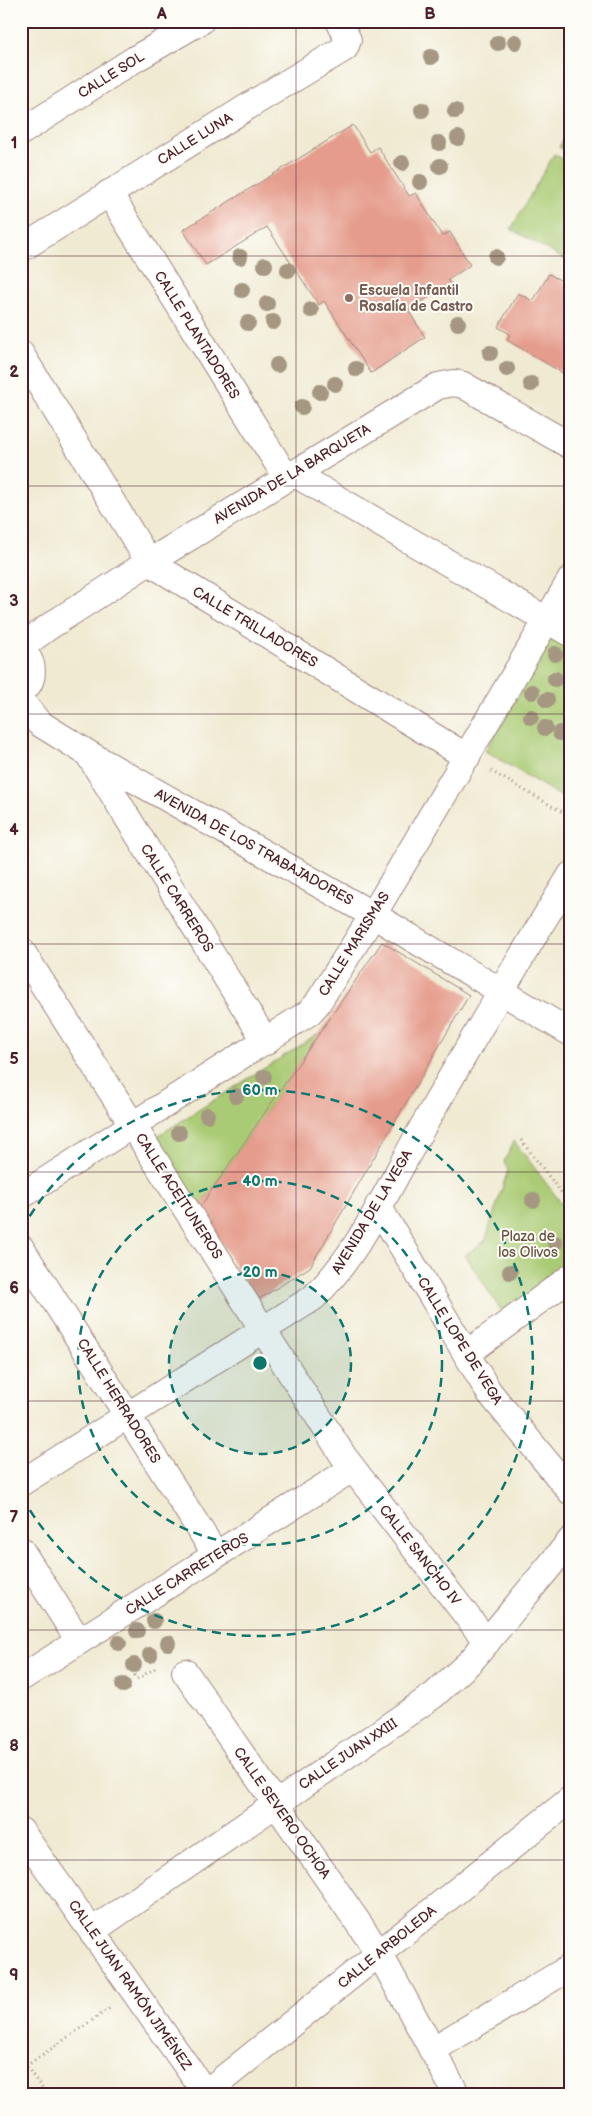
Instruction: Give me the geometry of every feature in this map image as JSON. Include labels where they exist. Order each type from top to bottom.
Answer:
[{"type":"street","name":"CALLE SOL","points":[[21,132],[135,59],[201,21]]},
{"type":"street","name":"CALLE LUNA","points":[[21,249],[345,48],[348,40],[339,21]]},
{"type":"street","name":"CALLE PLANTADORES","points":[[109,194],[290,475],[571,634]]},
{"type":"street","name":"CALLE TRILLADORES","points":[[21,354],[149,562],[467,757]]},
{"type":"street","name":"AVENIDA DE LA BARQUETA","points":[[21,647],[149,562],[438,386],[454,382],[463,385],[571,446]]},
{"type":"street","name":"CALLE MARISMAS","points":[[21,1196],[266,1042],[302,1018],[317,1004],[373,915],[571,578]]},
{"type":"street","points":[[21,651],[30,661],[32,668],[29,684],[21,692]]},
{"type":"street","name":"AVENIDA DE LOS TRABAJADORES","points":[[21,701],[39,723],[89,754],[373,915],[571,1033]]},
{"type":"street","name":"CALLE CARREROS","points":[[89,754],[266,1042]]},
{"type":"street","name":"AVENIDA DE LA VEGA","points":[[21,1483],[264,1330],[313,1298],[330,1282],[378,1206],[500,991],[571,875]]},
{"type":"street","name":"CALLE ACEITUNEROS","points":[[21,950],[352,1469]]},
{"type":"street","name":"CALLE LOPE DE VEGA","points":[[378,1206],[489,1392],[571,1492]]},
{"type":"street","name":"CALLE HERRADORES","points":[[21,1248],[216,1555]]},
{"type":"street","points":[[466,1354],[571,1277]]},
{"type":"street","name":"CALLE CARRETEROS","points":[[21,1678],[352,1469]]},
{"type":"street","name":"CALLE SANCHO IV","points":[[352,1469],[487,1642]]},
{"type":"street","name":"CALLE JUAN XXIII","points":[[92,1931],[434,1695],[472,1662],[571,1540]]},
{"type":"street","points":[[21,1550],[79,1641]]},
{"type":"street","name":"CALLE SEVERO OCHOA","points":[[185,1672],[379,1952],[457,2095]]},
{"type":"street","name":"CALLE ARBOLEDA","points":[[205,2094],[571,1799]]},
{"type":"street","name":"CALLE JUAN RAMÓN JIMÉNEZ","points":[[21,1831],[205,2094]]},
{"type":"street","points":[[432,2050],[571,1967]]},
{"type":"path","points":[[467,757],[571,818]]},
{"type":"path","points":[[521,1140],[571,1205]]},
{"type":"path","points":[[26,2066],[134,1991]]},
{"type":"path","points":[[21,2059],[47,2095]]},
{"type":"green space","points":[[571,126],[571,153],[559,147]]},
{"type":"green space","points":[[554,154],[571,164],[571,263],[511,229]]},
{"type":"green space","points":[[552,638],[571,649],[571,794],[567,800],[485,751]]},
{"type":"green space","points":[[320,1033],[200,1207],[156,1137]]},
{"type":"green space","name":"Plaza de los Olivos","points":[[514,1141],[571,1216],[571,1265],[504,1315],[465,1255],[485,1241],[508,1170],[504,1162]]},
{"type":"building","points":[[353,125],[370,152],[378,147],[409,196],[416,193],[442,236],[450,232],[470,265],[448,280],[451,284],[408,310],[425,337],[371,373],[324,301],[319,305],[267,227],[206,265],[183,230]]},
{"type":"building","points":[[549,274],[571,286],[571,378],[507,340],[510,334],[498,327],[518,293],[533,301]]},
{"type":"building","points":[[382,942],[469,995],[310,1267],[256,1301],[200,1207]]},
{"type":"place","name":"Escuela Infantil Rosalía de Castro","points":[[349,298]]}]
